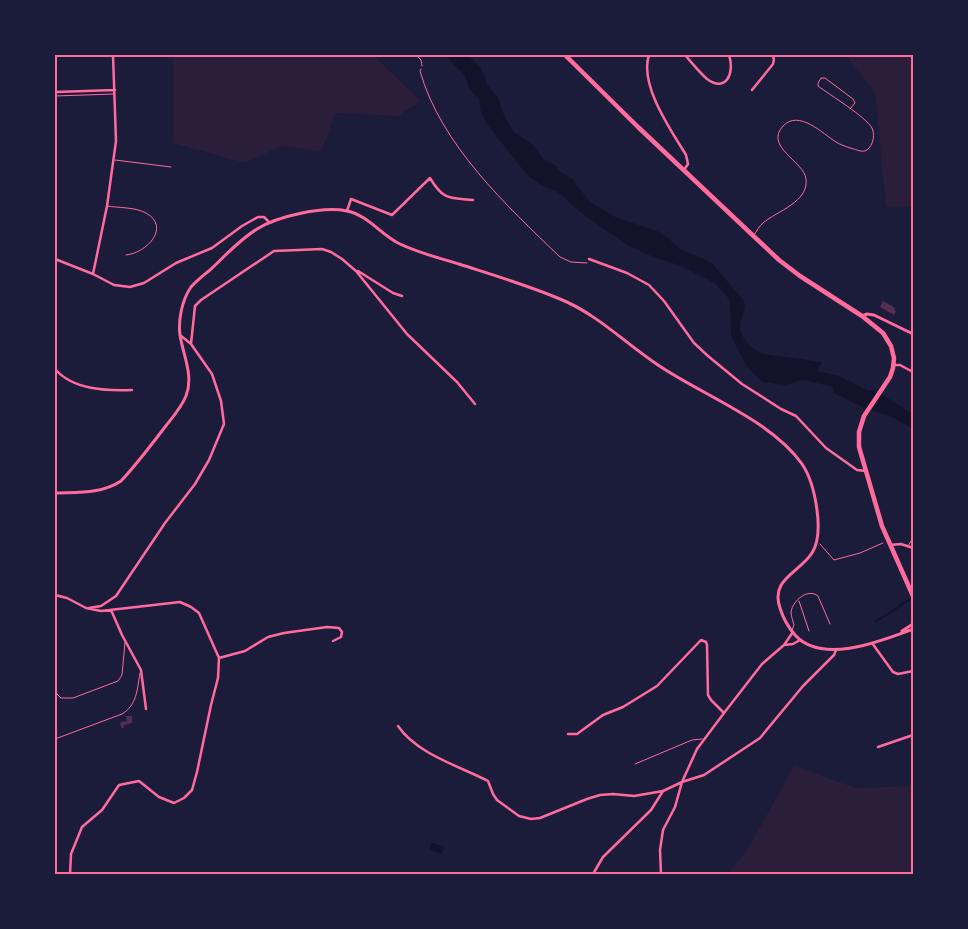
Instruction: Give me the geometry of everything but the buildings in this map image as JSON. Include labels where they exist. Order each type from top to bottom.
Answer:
[{"type":"main road","points":[[565,55],[791,270],[862,316],[889,341],[893,352],[894,365],[890,377],[865,414],[861,424],[859,441],[860,452],[889,543],[912,594]]},
{"type":"street","points":[[93,274],[114,160],[116,125],[113,55]]},
{"type":"street","points":[[650,55],[648,69],[652,91],[657,104],[687,158],[688,164],[684,170]]},
{"type":"street","points":[[685,55],[706,78],[716,82],[723,82],[731,74],[730,55]]},
{"type":"street","points":[[752,90],[772,65],[774,59],[772,55]]},
{"type":"street","points":[[55,92],[115,90]]},
{"type":"street","points":[[347,211],[351,199],[392,215],[430,178],[436,189],[448,198],[473,200]]},
{"type":"street","points":[[55,493],[87,492],[111,487],[125,477],[177,411],[186,395],[189,380],[180,335],[180,318],[184,302],[191,287],[244,238],[269,222],[304,213],[347,211],[358,215],[397,243],[559,298],[585,312],[658,366],[763,428],[778,439],[798,459],[810,478],[818,523],[818,542],[809,558],[786,578],[779,588],[777,600],[784,618],[800,640],[813,648],[837,649],[872,642],[895,635],[913,626]]},
{"type":"street","points":[[55,260],[93,274],[114,285],[130,288],[138,286],[176,263],[212,248],[258,217],[264,217],[269,222]]},
{"type":"street","points":[[191,344],[195,306],[274,251],[322,249],[342,259],[356,271],[393,293],[402,296]]},
{"type":"street","points":[[589,258],[627,273],[649,285],[664,301],[694,343],[708,356],[742,384],[767,398],[781,409],[796,416],[826,448],[857,470],[866,470]]},
{"type":"street","points":[[356,271],[407,334],[457,382],[475,404]]},
{"type":"street","points":[[862,316],[874,315],[913,334]]},
{"type":"street","points":[[86,608],[101,606],[116,596],[165,523],[195,484],[209,460],[224,424],[221,401],[212,374],[191,344],[180,335]]},
{"type":"street","points":[[894,365],[900,365],[913,372]]},
{"type":"street","points":[[55,370],[66,379],[102,390],[132,390]]},
{"type":"street","points":[[889,543],[913,548]]},
{"type":"street","points":[[55,595],[67,598],[86,608],[101,611],[180,602],[199,613],[219,658],[218,678],[192,790],[184,798],[174,803],[159,797],[139,781],[119,785],[102,810],[82,827],[71,854],[70,874]]},
{"type":"street","points":[[111,610],[141,670],[146,709]]},
{"type":"street","points":[[219,658],[245,652],[268,638],[284,633],[327,627],[340,628],[342,632],[341,637],[333,641]]},
{"type":"street","points":[[661,874],[660,850],[663,830],[675,807],[682,782],[697,749],[762,664],[784,645],[792,631]]},
{"type":"street","points":[[568,734],[578,734],[602,715],[622,708],[660,684],[701,640],[706,642],[708,648],[708,695],[724,713]]},
{"type":"street","points":[[784,645],[793,644],[800,640]]},
{"type":"street","points":[[872,642],[892,672],[898,674],[913,671]]},
{"type":"street","points":[[398,726],[403,732],[434,755],[457,768],[488,781],[497,800],[519,816],[527,819],[540,818],[600,795],[634,796],[663,791],[704,775],[760,738],[802,686],[834,655],[837,649]]},
{"type":"street","points":[[878,747],[913,735]]},
{"type":"street","points":[[593,874],[603,856],[653,808],[663,791]]},
{"type":"lane","points":[[416,55],[421,60],[422,66]]},
{"type":"lane","points":[[754,236],[762,224],[795,201],[806,188],[804,172],[781,148],[779,139],[781,129],[788,122],[803,121],[838,143],[855,150],[865,151],[870,148],[873,142],[873,130],[867,122],[850,110],[818,86],[821,78],[825,78],[853,98],[855,102],[850,110]]},
{"type":"lane","points":[[55,96],[115,94]]},
{"type":"lane","points":[[114,160],[171,167]]},
{"type":"lane","points":[[107,206],[142,211],[149,215],[153,222],[156,233],[153,240],[143,250],[126,255]]},
{"type":"lane","points":[[908,546],[913,538]]},
{"type":"lane","points":[[792,631],[794,625],[791,612],[798,600],[806,594],[816,594],[830,624]]},
{"type":"lane","points":[[798,600],[809,631]]},
{"type":"lane","points":[[55,692],[61,698],[73,698],[118,681],[122,675],[125,641]]},
{"type":"lane","points":[[55,740],[130,709],[135,701],[141,670]]},
{"type":"lane","points":[[635,764],[692,740],[703,740]]},
{"type":"path","points":[[422,66],[420,71],[429,97],[450,134],[475,170],[560,256],[571,262],[590,264]]},
{"type":"path","points":[[818,542],[834,560],[889,543]]},
{"type":"shaded area","points":[[173,55],[373,55],[421,101],[398,116],[335,113],[322,151],[281,146],[245,163],[173,143]]},
{"type":"shaded area","points":[[459,55],[468,55],[480,67],[488,86],[497,96],[505,118],[514,132],[533,145],[544,160],[555,165],[560,172],[572,179],[590,202],[615,217],[662,233],[680,249],[712,263],[744,301],[740,326],[741,332],[745,340],[753,348],[762,354],[822,362],[817,371],[839,376],[867,390],[874,390],[913,414],[913,429],[892,417],[863,407],[834,393],[832,386],[805,380],[784,385],[763,382],[748,368],[731,335],[730,300],[715,283],[679,265],[656,258],[628,245],[584,215],[559,193],[528,176],[486,123],[481,112],[479,99],[470,89],[461,68]]},
{"type":"shaded area","points":[[846,55],[913,55],[913,206],[886,207],[875,92]]},
{"type":"shaded area","points":[[794,766],[856,788],[913,786],[913,874],[728,874],[749,847]]},
{"type":"shaded area","points":[[431,842],[444,847],[441,854],[429,849]]},
{"type":"waterway","points":[[452,55],[471,73]]},
{"type":"waterway","points":[[876,621],[913,597]]}]
